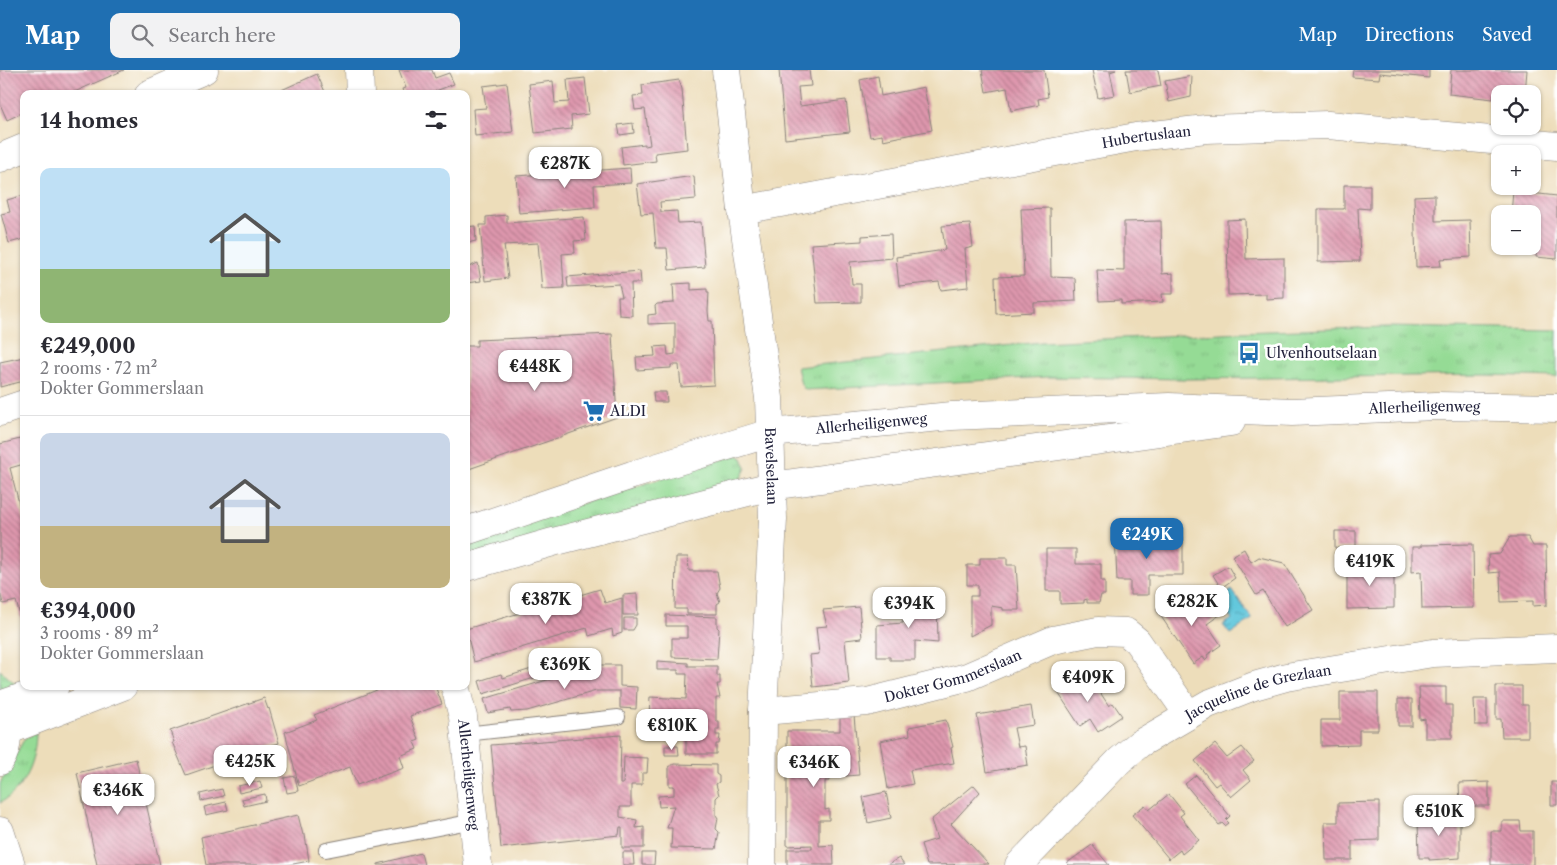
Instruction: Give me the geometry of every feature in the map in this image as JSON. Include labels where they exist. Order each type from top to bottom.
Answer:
[{"type":"street","points":[[158,90],[204,70]]},
{"type":"street","points":[[359,70],[360,90]]},
{"type":"street","name":"Bavelselaan","points":[[726,70],[742,210],[769,398],[773,519],[763,711],[762,865]]},
{"type":"street","name":"Hubertuslaan","points":[[742,210],[1136,137],[1206,129],[1328,125],[1557,146]]},
{"type":"street","points":[[0,412],[20,405]]},
{"type":"street","name":"Allerheiligenweg","points":[[470,530],[770,433],[952,416],[1169,407],[1292,412],[1436,406],[1557,408]]},
{"type":"street","name":"Allerheiligenweg","points":[[470,566],[553,542],[772,486],[1165,432],[1292,412]]},
{"type":"street","name":"Dokter Gommerslaan","points":[[763,711],[867,702],[968,677],[1053,640],[1098,631],[1114,631],[1126,632],[1137,641],[1188,714]]},
{"type":"street","name":"Jacqueline de Grezlaan","points":[[1019,865],[1119,761],[1139,744],[1188,714],[1254,686],[1286,677],[1433,653],[1557,648]]},
{"type":"street","points":[[0,705],[43,690]]},
{"type":"street","points":[[0,761],[5,753],[4,722],[110,690]]},
{"type":"street","name":"Allerheiligenweg","points":[[456,690],[465,734],[478,865]]},
{"type":"street","points":[[0,831],[11,865]]},
{"type":"lane","points":[[465,734],[618,717]]},
{"type":"lane","points":[[326,850],[474,822]]},
{"type":"green space","points":[[1387,327],[1557,330],[1557,377],[1485,375],[1188,379],[1048,377],[805,390],[801,384],[797,367],[1042,342]]},
{"type":"green space","points":[[737,455],[742,458],[746,468],[737,486],[470,559],[470,539]]},
{"type":"green space","points":[[0,670],[20,688],[7,692],[0,690]]},
{"type":"green space","points":[[36,732],[34,753],[27,773],[16,790],[0,803],[0,784],[3,777],[25,738]]},
{"type":"water","points":[[1232,590],[1252,619],[1230,634],[1223,625],[1232,619],[1218,600]]},
{"type":"building","points":[[0,70],[124,70],[79,90],[20,90],[20,114],[7,120],[0,104]]},
{"type":"building","points":[[399,70],[432,70],[435,78],[449,73],[454,84],[438,90],[402,89],[406,88]]},
{"type":"building","points":[[779,70],[809,70],[811,86],[798,87],[800,106],[846,100],[850,132],[785,139]]},
{"type":"building","points":[[982,70],[1044,70],[1048,97],[1038,99],[1039,105],[1011,111],[1007,88],[986,92]]},
{"type":"building","points":[[1092,70],[1116,70],[1110,72],[1115,95],[1098,98]]},
{"type":"building","points":[[1126,70],[1158,70],[1161,86],[1130,92]]},
{"type":"building","points":[[1353,70],[1429,70],[1429,78],[1380,73],[1379,79],[1352,77]]},
{"type":"building","points":[[1451,70],[1527,70],[1526,85],[1491,85],[1491,99],[1449,94]]},
{"type":"building","points":[[317,74],[324,90],[282,90]]},
{"type":"building","points":[[878,76],[881,96],[924,87],[932,130],[883,140],[882,135],[870,137],[860,80]]},
{"type":"building","points":[[1192,76],[1191,97],[1169,102],[1165,81]]},
{"type":"building","points":[[585,78],[589,114],[571,116],[572,129],[535,133],[529,84],[553,81],[555,103],[569,102],[567,80]]},
{"type":"building","points":[[679,80],[682,89],[687,149],[655,153],[656,161],[623,165],[621,147],[650,145],[645,109],[635,110],[633,96],[643,95],[642,85]]},
{"type":"building","points":[[507,83],[513,132],[475,136],[473,109],[486,108],[483,86]]},
{"type":"building","points":[[633,123],[634,133],[620,135],[618,125]]},
{"type":"building","points":[[630,168],[631,183],[594,185],[595,207],[519,213],[516,176]]},
{"type":"building","points":[[694,176],[696,199],[660,202],[661,212],[677,211],[678,223],[701,222],[705,267],[669,270],[667,248],[656,248],[653,213],[641,214],[637,184]]},
{"type":"building","points":[[1344,185],[1370,185],[1370,209],[1358,208],[1360,261],[1318,262],[1318,209],[1344,209]]},
{"type":"building","points":[[1435,195],[1435,221],[1470,220],[1471,257],[1440,259],[1441,266],[1416,267],[1414,196]]},
{"type":"building","points":[[1513,195],[1557,196],[1557,259],[1536,257],[1536,255],[1541,255],[1541,205],[1512,205]]},
{"type":"building","points":[[20,196],[20,240],[9,243],[1,214],[10,212],[7,200]]},
{"type":"building","points":[[1050,208],[1051,277],[1075,278],[1076,301],[1034,303],[1034,312],[996,314],[995,277],[1024,276],[1021,209]]},
{"type":"building","points":[[507,215],[507,223],[584,217],[586,240],[574,241],[575,253],[562,254],[564,288],[542,289],[538,243],[504,245],[508,278],[485,281],[480,225],[486,225],[486,217]]},
{"type":"building","points":[[1245,219],[1246,259],[1284,258],[1284,298],[1266,299],[1266,294],[1228,295],[1227,220]]},
{"type":"building","points":[[1161,221],[1162,274],[1173,273],[1173,294],[1162,294],[1163,302],[1121,304],[1121,300],[1099,301],[1097,270],[1124,271],[1124,222]]},
{"type":"building","points":[[970,224],[973,247],[965,249],[968,287],[941,290],[939,282],[899,286],[896,257],[945,250],[942,226]]},
{"type":"building","points":[[475,226],[476,241],[470,242],[470,227]]},
{"type":"building","points":[[891,234],[892,258],[850,262],[852,284],[861,284],[861,302],[817,303],[811,244],[862,241],[862,236]]},
{"type":"building","points":[[478,263],[481,281],[470,282],[470,266]]},
{"type":"building","points":[[640,271],[641,283],[631,283],[632,316],[619,315],[618,297],[622,297],[619,284],[568,287],[567,277]]},
{"type":"building","points":[[691,283],[691,290],[707,289],[707,292],[709,292],[708,311],[709,321],[712,321],[714,385],[681,387],[679,365],[671,365],[671,368],[637,370],[636,357],[655,356],[654,347],[667,346],[668,355],[675,354],[675,323],[648,324],[648,315],[656,314],[655,306],[657,304],[674,303],[673,284]]},
{"type":"building","points":[[612,334],[617,417],[470,469],[470,346],[477,346],[477,340]]},
{"type":"building","points":[[20,358],[20,382],[0,387],[0,362]]},
{"type":"building","points":[[653,392],[666,392],[667,402],[654,402]]},
{"type":"building","points":[[20,439],[20,465],[10,468],[20,507],[20,616],[16,601],[3,604],[0,592],[0,444]]},
{"type":"building","points":[[1335,531],[1356,531],[1356,548],[1335,548]]},
{"type":"building","points":[[1130,534],[1129,538],[1183,537],[1183,575],[1148,575],[1148,595],[1130,595],[1130,581],[1117,581],[1115,535]]},
{"type":"building","points":[[1510,537],[1528,537],[1533,546],[1546,546],[1547,605],[1533,606],[1533,601],[1501,602],[1500,572],[1489,573],[1488,555],[1500,554]]},
{"type":"building","points":[[1473,544],[1474,608],[1422,609],[1421,571],[1412,572],[1412,547],[1421,547],[1421,545]]},
{"type":"building","points":[[1046,549],[1076,549],[1076,564],[1101,564],[1101,581],[1105,581],[1105,595],[1101,595],[1099,603],[1087,603],[1087,599],[1084,600],[1084,603],[1060,604],[1060,591],[1046,591]]},
{"type":"building","points":[[1244,549],[1251,562],[1259,557],[1284,563],[1313,610],[1285,627],[1263,591],[1256,595],[1232,556]]},
{"type":"building","points":[[676,557],[688,557],[689,571],[717,571],[720,588],[717,593],[720,602],[717,604],[717,614],[687,614],[687,609],[675,609]]},
{"type":"building","points":[[980,558],[1007,558],[1007,565],[1016,565],[1019,610],[1003,610],[1003,608],[991,606],[991,625],[970,636],[970,596],[978,596],[978,585],[967,585],[967,565],[980,565]]},
{"type":"building","points":[[1347,562],[1366,562],[1366,568],[1394,568],[1394,608],[1347,609]]},
{"type":"building","points":[[1228,566],[1235,578],[1221,588],[1213,575]]},
{"type":"building","points":[[600,589],[605,603],[622,598],[622,633],[613,636],[612,629],[589,636],[587,628],[474,662],[470,646],[470,628]]},
{"type":"building","points":[[637,594],[638,615],[623,615],[623,595]]},
{"type":"building","points":[[937,596],[938,643],[915,641],[915,660],[890,660],[890,657],[877,657],[877,625],[903,623],[903,597]]},
{"type":"building","points":[[1208,596],[1221,614],[1207,624],[1221,645],[1207,655],[1208,657],[1205,660],[1203,657],[1193,664],[1156,609],[1177,597],[1186,611]]},
{"type":"building","points":[[859,607],[862,638],[845,640],[849,683],[813,687],[810,655],[819,654],[816,627],[827,626],[823,610]]},
{"type":"building","points":[[666,615],[717,617],[717,627],[719,629],[717,659],[672,657],[672,638],[687,638],[687,626],[666,626]]},
{"type":"building","points":[[624,618],[636,618],[636,625],[633,630],[624,630]]},
{"type":"building","points":[[592,650],[595,659],[483,694],[479,681],[501,674],[503,678]]},
{"type":"building","points":[[657,661],[688,663],[688,666],[717,666],[717,676],[720,676],[720,684],[717,684],[720,698],[716,698],[716,721],[719,721],[719,729],[716,729],[716,735],[720,735],[719,744],[716,744],[716,754],[686,754],[686,720],[649,718],[650,697],[686,699],[687,674],[678,674],[678,670],[657,670]]},
{"type":"building","points":[[597,665],[620,665],[620,686],[637,687],[636,709],[620,708],[620,691],[596,691],[527,711],[511,712],[510,709],[488,713],[484,699]]},
{"type":"building","points":[[1086,671],[1109,706],[1113,703],[1122,716],[1098,732],[1090,719],[1080,726],[1057,691]]},
{"type":"building","points":[[1496,686],[1522,686],[1522,705],[1528,705],[1528,737],[1502,737],[1501,719],[1496,719]]},
{"type":"building","points":[[1419,687],[1446,687],[1446,705],[1452,705],[1452,738],[1425,738],[1425,719],[1420,720]]},
{"type":"building","points":[[377,690],[437,690],[442,704],[410,716],[419,740],[414,742],[417,749],[400,756],[404,768],[357,785],[350,767],[299,786],[285,732],[317,720],[314,715]]},
{"type":"building","points":[[1340,692],[1378,692],[1378,730],[1359,730],[1359,745],[1321,746],[1321,720],[1340,720]]},
{"type":"building","points":[[264,698],[269,708],[279,743],[186,775],[172,742],[174,742],[170,731]]},
{"type":"building","points":[[1398,699],[1412,699],[1412,726],[1398,726]]},
{"type":"building","points":[[1474,699],[1487,699],[1487,725],[1475,725]]},
{"type":"building","points":[[1031,706],[1034,725],[1014,728],[1018,747],[1025,746],[1028,765],[987,772],[977,715]]},
{"type":"building","points":[[854,715],[859,775],[846,776],[845,749],[829,750],[829,781],[825,781],[825,810],[829,809],[829,820],[819,820],[819,846],[833,845],[834,865],[787,865],[787,849],[812,849],[812,845],[787,846],[787,731],[840,731],[840,716]]},
{"type":"building","points":[[946,720],[953,747],[951,748],[954,763],[910,770],[913,784],[888,789],[880,741],[910,735],[909,727]]},
{"type":"building","points":[[621,735],[620,784],[623,784],[624,757],[648,758],[647,773],[642,773],[642,785],[631,785],[631,807],[620,807],[620,817],[637,820],[636,828],[644,827],[644,848],[622,848],[622,827],[620,827],[619,835],[501,848],[491,745]]},
{"type":"building","points":[[1215,744],[1227,758],[1242,747],[1254,761],[1243,770],[1251,780],[1231,797],[1219,783],[1215,786],[1195,761]]},
{"type":"building","points":[[665,746],[678,746],[679,755],[665,755]]},
{"type":"building","points":[[136,759],[160,865],[97,865],[77,773]]},
{"type":"building","points":[[674,764],[716,765],[716,774],[719,776],[719,782],[716,784],[719,795],[716,798],[716,815],[718,818],[716,829],[719,832],[716,849],[671,848],[672,828],[667,828],[674,806],[659,807],[658,796],[674,795],[674,786],[669,786],[669,767]]},
{"type":"building","points":[[1196,775],[1230,816],[1226,820],[1229,823],[1225,826],[1222,823],[1219,825],[1185,784]]},
{"type":"building","points":[[295,776],[298,791],[287,793],[284,778]]},
{"type":"building","points":[[260,781],[262,788],[239,793],[238,786]]},
{"type":"building","points":[[1489,782],[1489,806],[1460,806],[1459,783]]},
{"type":"building","points":[[1551,782],[1557,782],[1557,805],[1551,805]]},
{"type":"building","points":[[974,785],[980,792],[951,824],[989,864],[927,865],[921,844],[937,839],[931,820]]},
{"type":"building","points":[[222,789],[224,796],[201,801],[200,794]]},
{"type":"building","points":[[886,792],[891,818],[868,823],[863,797]]},
{"type":"building","points":[[265,794],[266,801],[244,806],[242,799]]},
{"type":"building","points":[[1169,794],[1184,813],[1180,816],[1199,840],[1182,854],[1180,850],[1169,859],[1132,815],[1145,805],[1149,810]]},
{"type":"building","points":[[226,802],[228,810],[206,815],[204,807]]},
{"type":"building","points":[[1379,802],[1379,840],[1352,841],[1352,860],[1326,860],[1325,822],[1338,822],[1338,803]]},
{"type":"building","points":[[1429,810],[1448,810],[1448,820],[1460,820],[1460,858],[1429,860],[1429,858],[1419,858],[1418,820],[1429,820]]},
{"type":"building","points":[[298,815],[303,835],[305,835],[309,861],[288,865],[206,865],[201,837]]},
{"type":"building","points":[[1502,821],[1520,821],[1521,831],[1533,831],[1533,865],[1491,865],[1491,831],[1502,831]]},
{"type":"building","points":[[1092,845],[1109,865],[1069,865],[1067,863]]},
{"type":"building","points":[[623,852],[633,852],[634,865],[623,865]]},
{"type":"building","points":[[421,853],[424,865],[378,865],[378,864]]},
{"type":"building","points":[[642,853],[655,853],[654,865],[642,865]]},
{"type":"building","points":[[899,858],[904,865],[887,865]]},
{"type":"place","name":"Ulvenhoutselaan","points":[[1249,353]]},
{"type":"place","name":"ALDI","points":[[594,411]]}]
